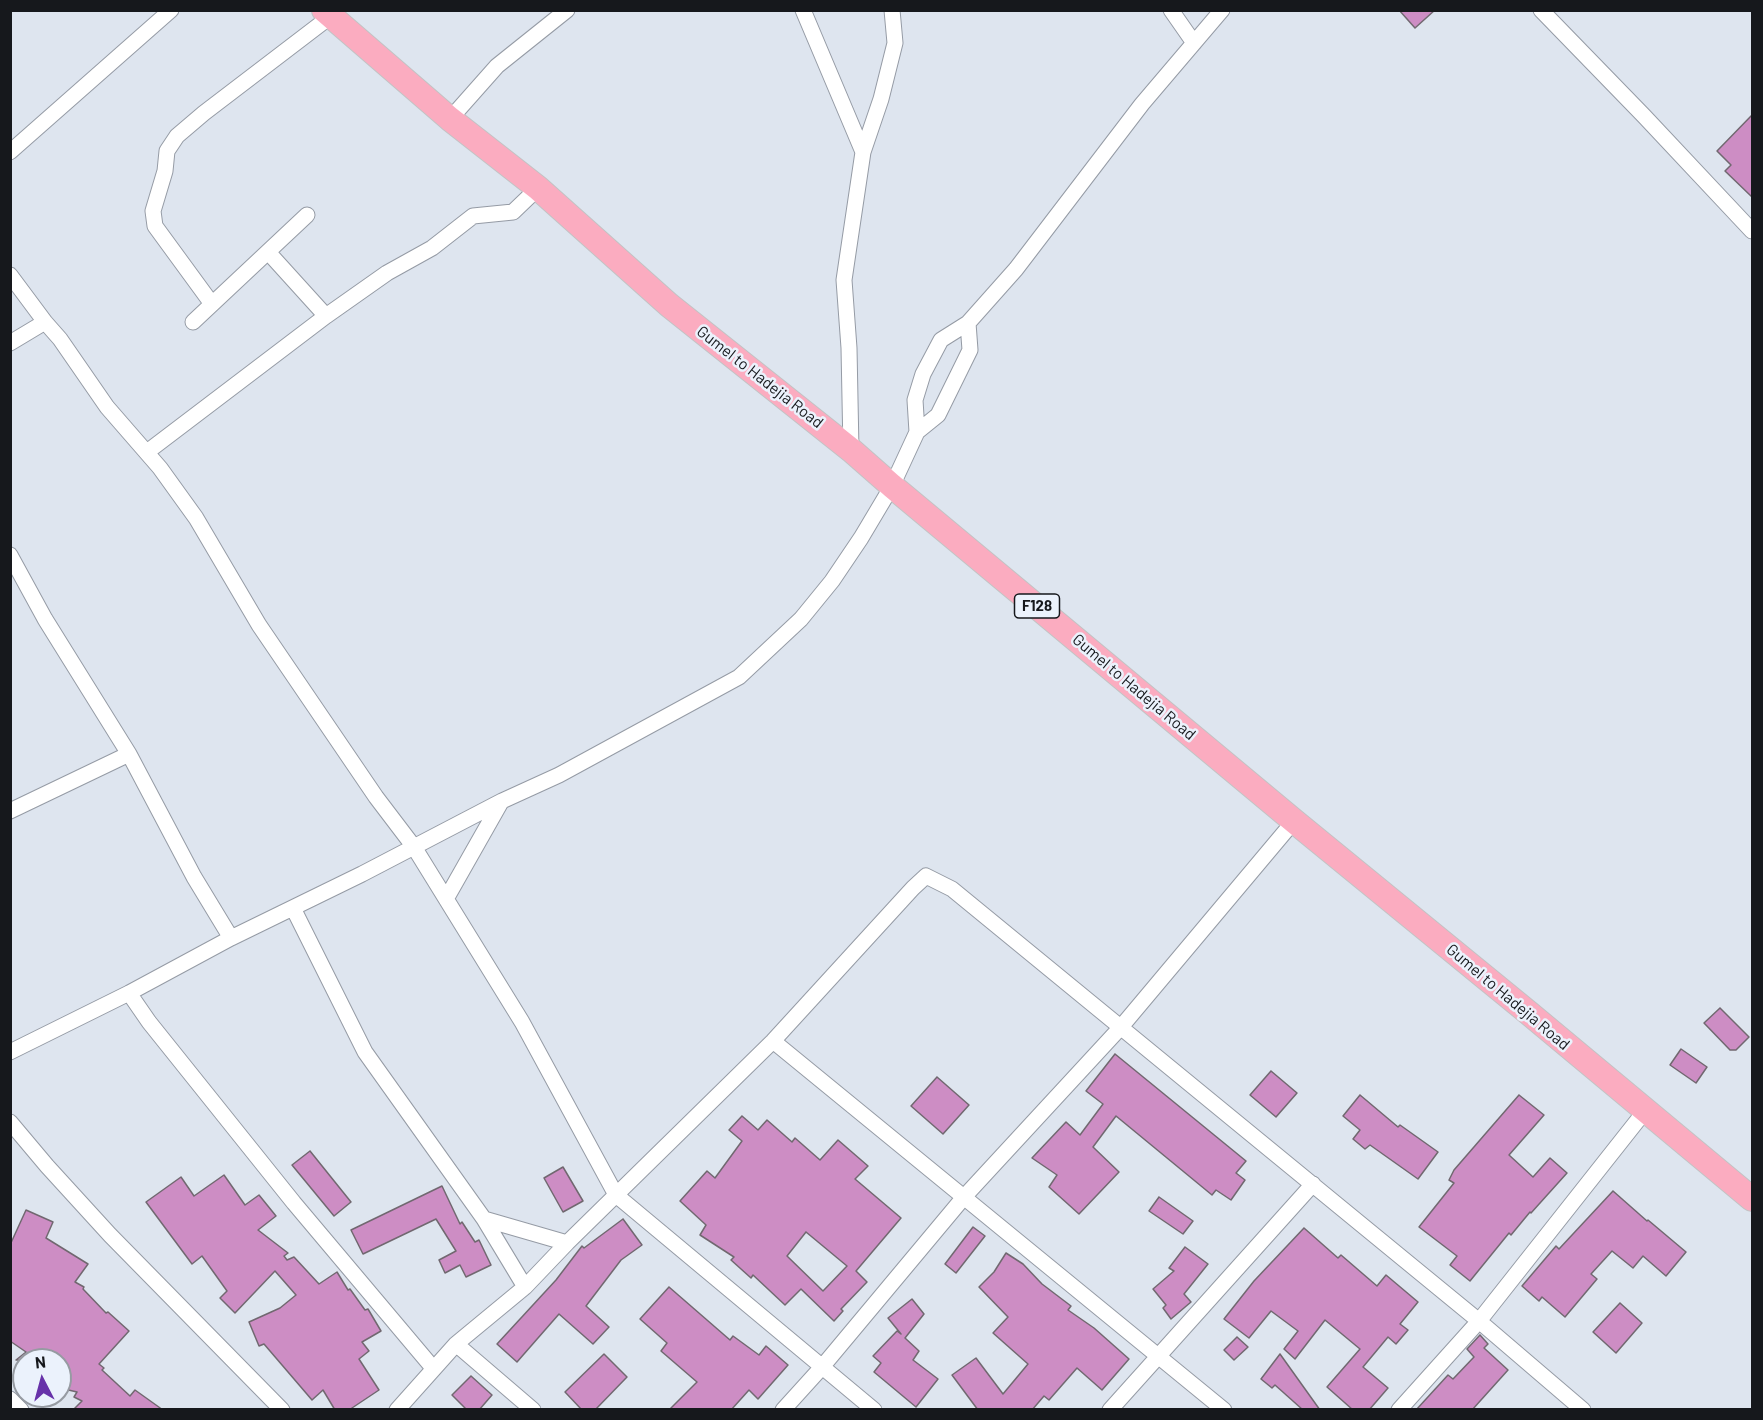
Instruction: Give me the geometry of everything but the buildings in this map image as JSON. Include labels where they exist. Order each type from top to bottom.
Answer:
[{"type":"main road","name":"Gumel to Hadejia Road","points":[[328,13],[450,119],[538,188],[669,305],[851,450],[1294,821],[1752,1199]]},
{"type":"street","points":[[10,152],[171,10]]},
{"type":"street","points":[[450,119],[497,66],[567,10]]},
{"type":"street","points":[[803,10],[863,152]]},
{"type":"street","points":[[851,450],[849,348],[844,280],[863,152],[881,99],[895,43],[892,10]]},
{"type":"street","points":[[1171,10],[1194,43]]},
{"type":"street","points":[[10,1052],[502,801],[559,775],[739,677],[801,620],[832,581],[861,538],[892,486],[916,432],[915,400],[923,374],[941,340],[968,323],[1016,269],[1142,104],[1222,10]]},
{"type":"street","points":[[1541,10],[1752,231]]},
{"type":"street","points":[[212,304],[155,226],[153,211],[165,171],[167,151],[177,136],[328,13]]},
{"type":"street","points":[[147,452],[326,316],[387,273],[432,248],[473,216],[513,212],[538,188]]},
{"type":"street","points":[[193,322],[307,215]]},
{"type":"street","points":[[268,252],[326,316]]},
{"type":"street","points":[[10,275],[60,339],[107,407],[147,452],[196,518],[259,624],[376,797],[414,847],[522,1022],[616,1195],[874,1410]]},
{"type":"street","points":[[10,343],[45,322]]},
{"type":"street","points":[[916,432],[938,415],[970,350],[968,323]]},
{"type":"street","points":[[10,555],[15,573],[129,754],[194,877],[231,938]]},
{"type":"street","points":[[10,811],[129,754]]},
{"type":"street","points":[[446,899],[502,801]]},
{"type":"street","points":[[783,1410],[822,1367],[964,1197],[1121,1027],[1294,821]]},
{"type":"street","points":[[397,1410],[456,1344],[525,1287],[772,1041],[926,876],[952,889],[1479,1321],[1583,1410]]},
{"type":"street","points":[[293,908],[365,1052],[484,1219],[525,1287]]},
{"type":"street","points":[[129,993],[148,1022],[294,1203],[433,1368]]},
{"type":"street","points":[[772,1041],[1224,1410]]},
{"type":"street","points":[[1399,1410],[1479,1321],[1645,1111]]},
{"type":"street","points":[[10,1122],[110,1235],[282,1410]]},
{"type":"street","points":[[1110,1410],[1313,1184]]},
{"type":"street","points":[[484,1219],[567,1243]]},
{"type":"street","points":[[456,1344],[533,1410]]},
{"type":"street","points":[[10,1399],[21,1410]]}]
